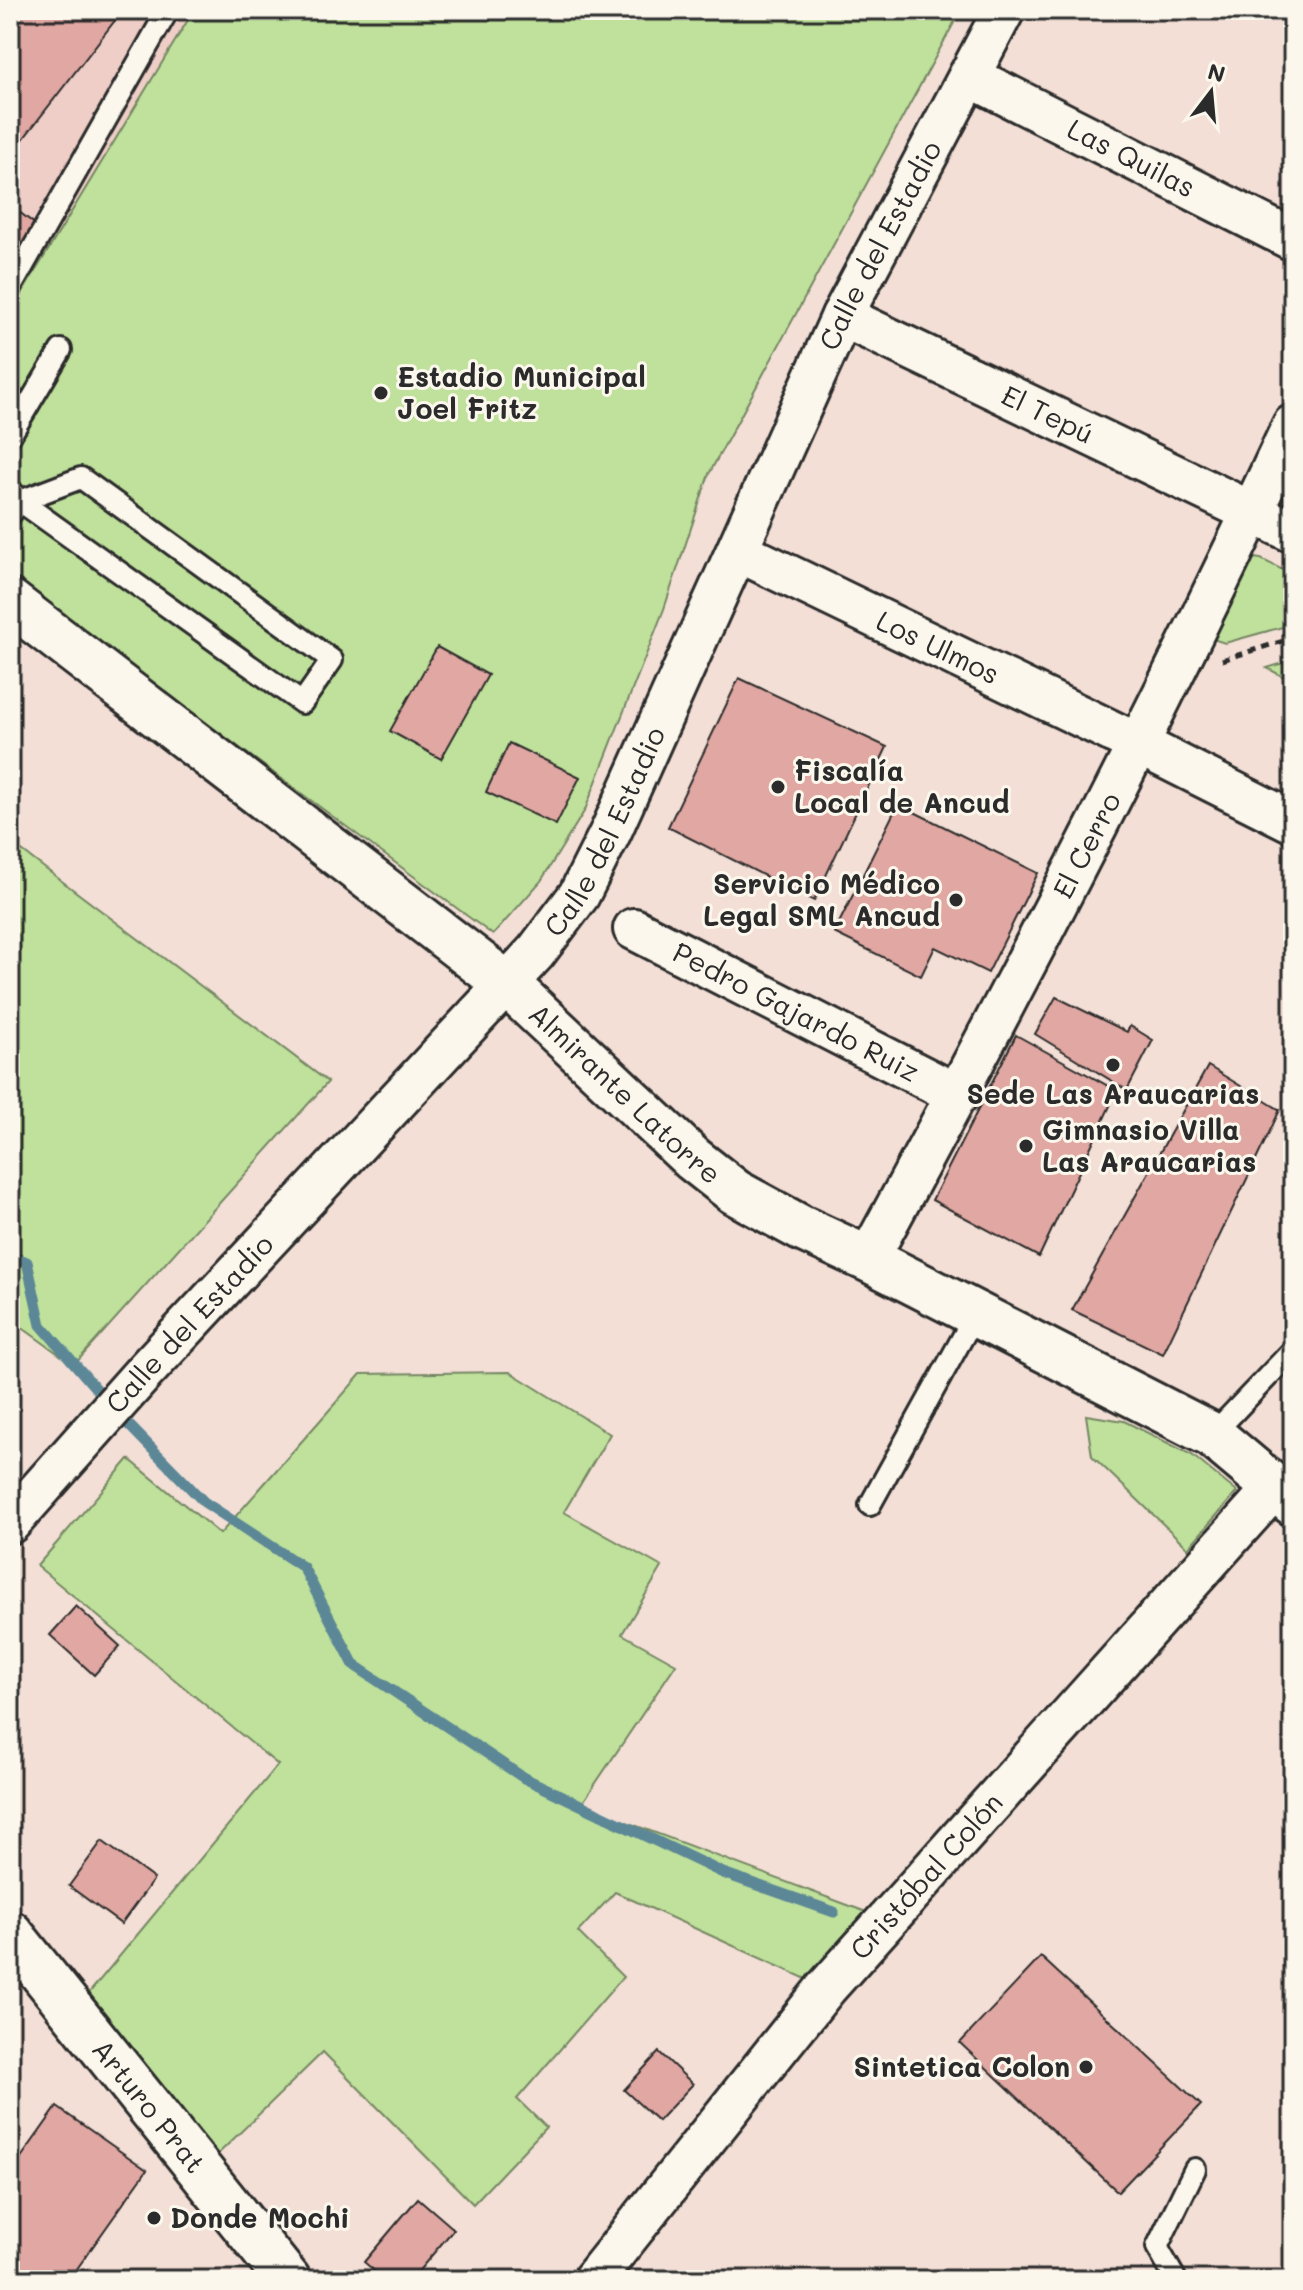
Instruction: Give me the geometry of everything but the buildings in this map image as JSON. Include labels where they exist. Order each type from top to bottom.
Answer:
[{"type":"main road","name":"Almirante Latorre","points":[[10,602],[508,985],[693,1159],[735,1192],[1212,1435],[1284,1494]]},
{"type":"main road","name":"Arturo Prat","points":[[10,1933],[288,2280]]},
{"type":"street","name":"Calle del Estadio","points":[[10,1523],[146,1370],[508,985],[579,895],[611,831],[842,316],[1004,10]]},
{"type":"street","name":"Las Quilas","points":[[969,76],[1293,240]]},
{"type":"street","name":"El Tepú","points":[[842,316],[1293,532]]},
{"type":"street","name":"El Cerro","points":[[868,1259],[958,1095],[1138,744],[1293,425]]},
{"type":"street","name":"Los Ulmos","points":[[738,551],[1293,822]]},
{"type":"street","name":"Pedro Gajardo Ruiz","points":[[634,929],[958,1095]]},
{"type":"street","name":"Cristóbal Colón","points":[[593,2280],[826,1988],[1284,1494]]},
{"type":"lane","points":[[10,289],[168,10]]},
{"type":"lane","points":[[10,436],[61,350]]},
{"type":"lane","points":[[81,478],[332,660],[302,703],[13,502],[81,478]]},
{"type":"lane","points":[[870,1505],[975,1315]]},
{"type":"lane","points":[[1212,1435],[1293,1350]]},
{"type":"lane","points":[[1176,2280],[1157,2247],[1195,2169]]},
{"type":"path","points":[[1182,654],[1225,660],[1293,638]]},
{"type":"shaded area","points":[[10,10],[194,10],[10,313]]},
{"type":"green space","name":"Estadio Municipal Joel Fritz","points":[[194,10],[961,10],[709,474],[664,609],[585,810],[541,881],[493,935],[10,578],[10,313]]},
{"type":"green space","points":[[1245,557],[1261,559],[1293,575],[1293,624],[1225,643],[1200,635]]},
{"type":"green space","points":[[1293,660],[1293,682],[1267,668]]},
{"type":"green space","points":[[10,842],[328,1082],[74,1365],[10,1319]]},
{"type":"green space","points":[[510,1372],[610,1434],[564,1512],[662,1567],[622,1634],[676,1664],[581,1805],[885,1919],[826,1988],[615,1892],[578,1932],[623,1977],[517,2099],[546,2127],[473,2204],[323,2052],[217,2155],[89,1993],[278,1765],[37,1566],[129,1459],[220,1534],[361,1374]]},
{"type":"green space","points":[[1086,1415],[1124,1421],[1192,1455],[1237,1492],[1188,1548],[1092,1456]]},
{"type":"waterway","points":[[10,1255],[27,1262],[41,1325],[106,1400]]},
{"type":"waterway","points":[[122,1418],[204,1502],[303,1567],[354,1665],[524,1778],[723,1873],[834,1912]]},
{"type":"place","name":"Estadio Municipal Joel Fritz","points":[[381,393]]},
{"type":"place","name":"Fiscalía Local de Ancud","points":[[778,787]]},
{"type":"place","name":"Servicio Médico Legal SML Ancud","points":[[956,900]]},
{"type":"place","name":"Sede Las Araucarias","points":[[1113,1065]]},
{"type":"place","name":"Gimnasio Villa Las Araucarias","points":[[1026,1146]]},
{"type":"place","name":"Sintetica Colon","points":[[1086,2067]]},
{"type":"place","name":"Donde Mochi","points":[[154,2218]]}]
